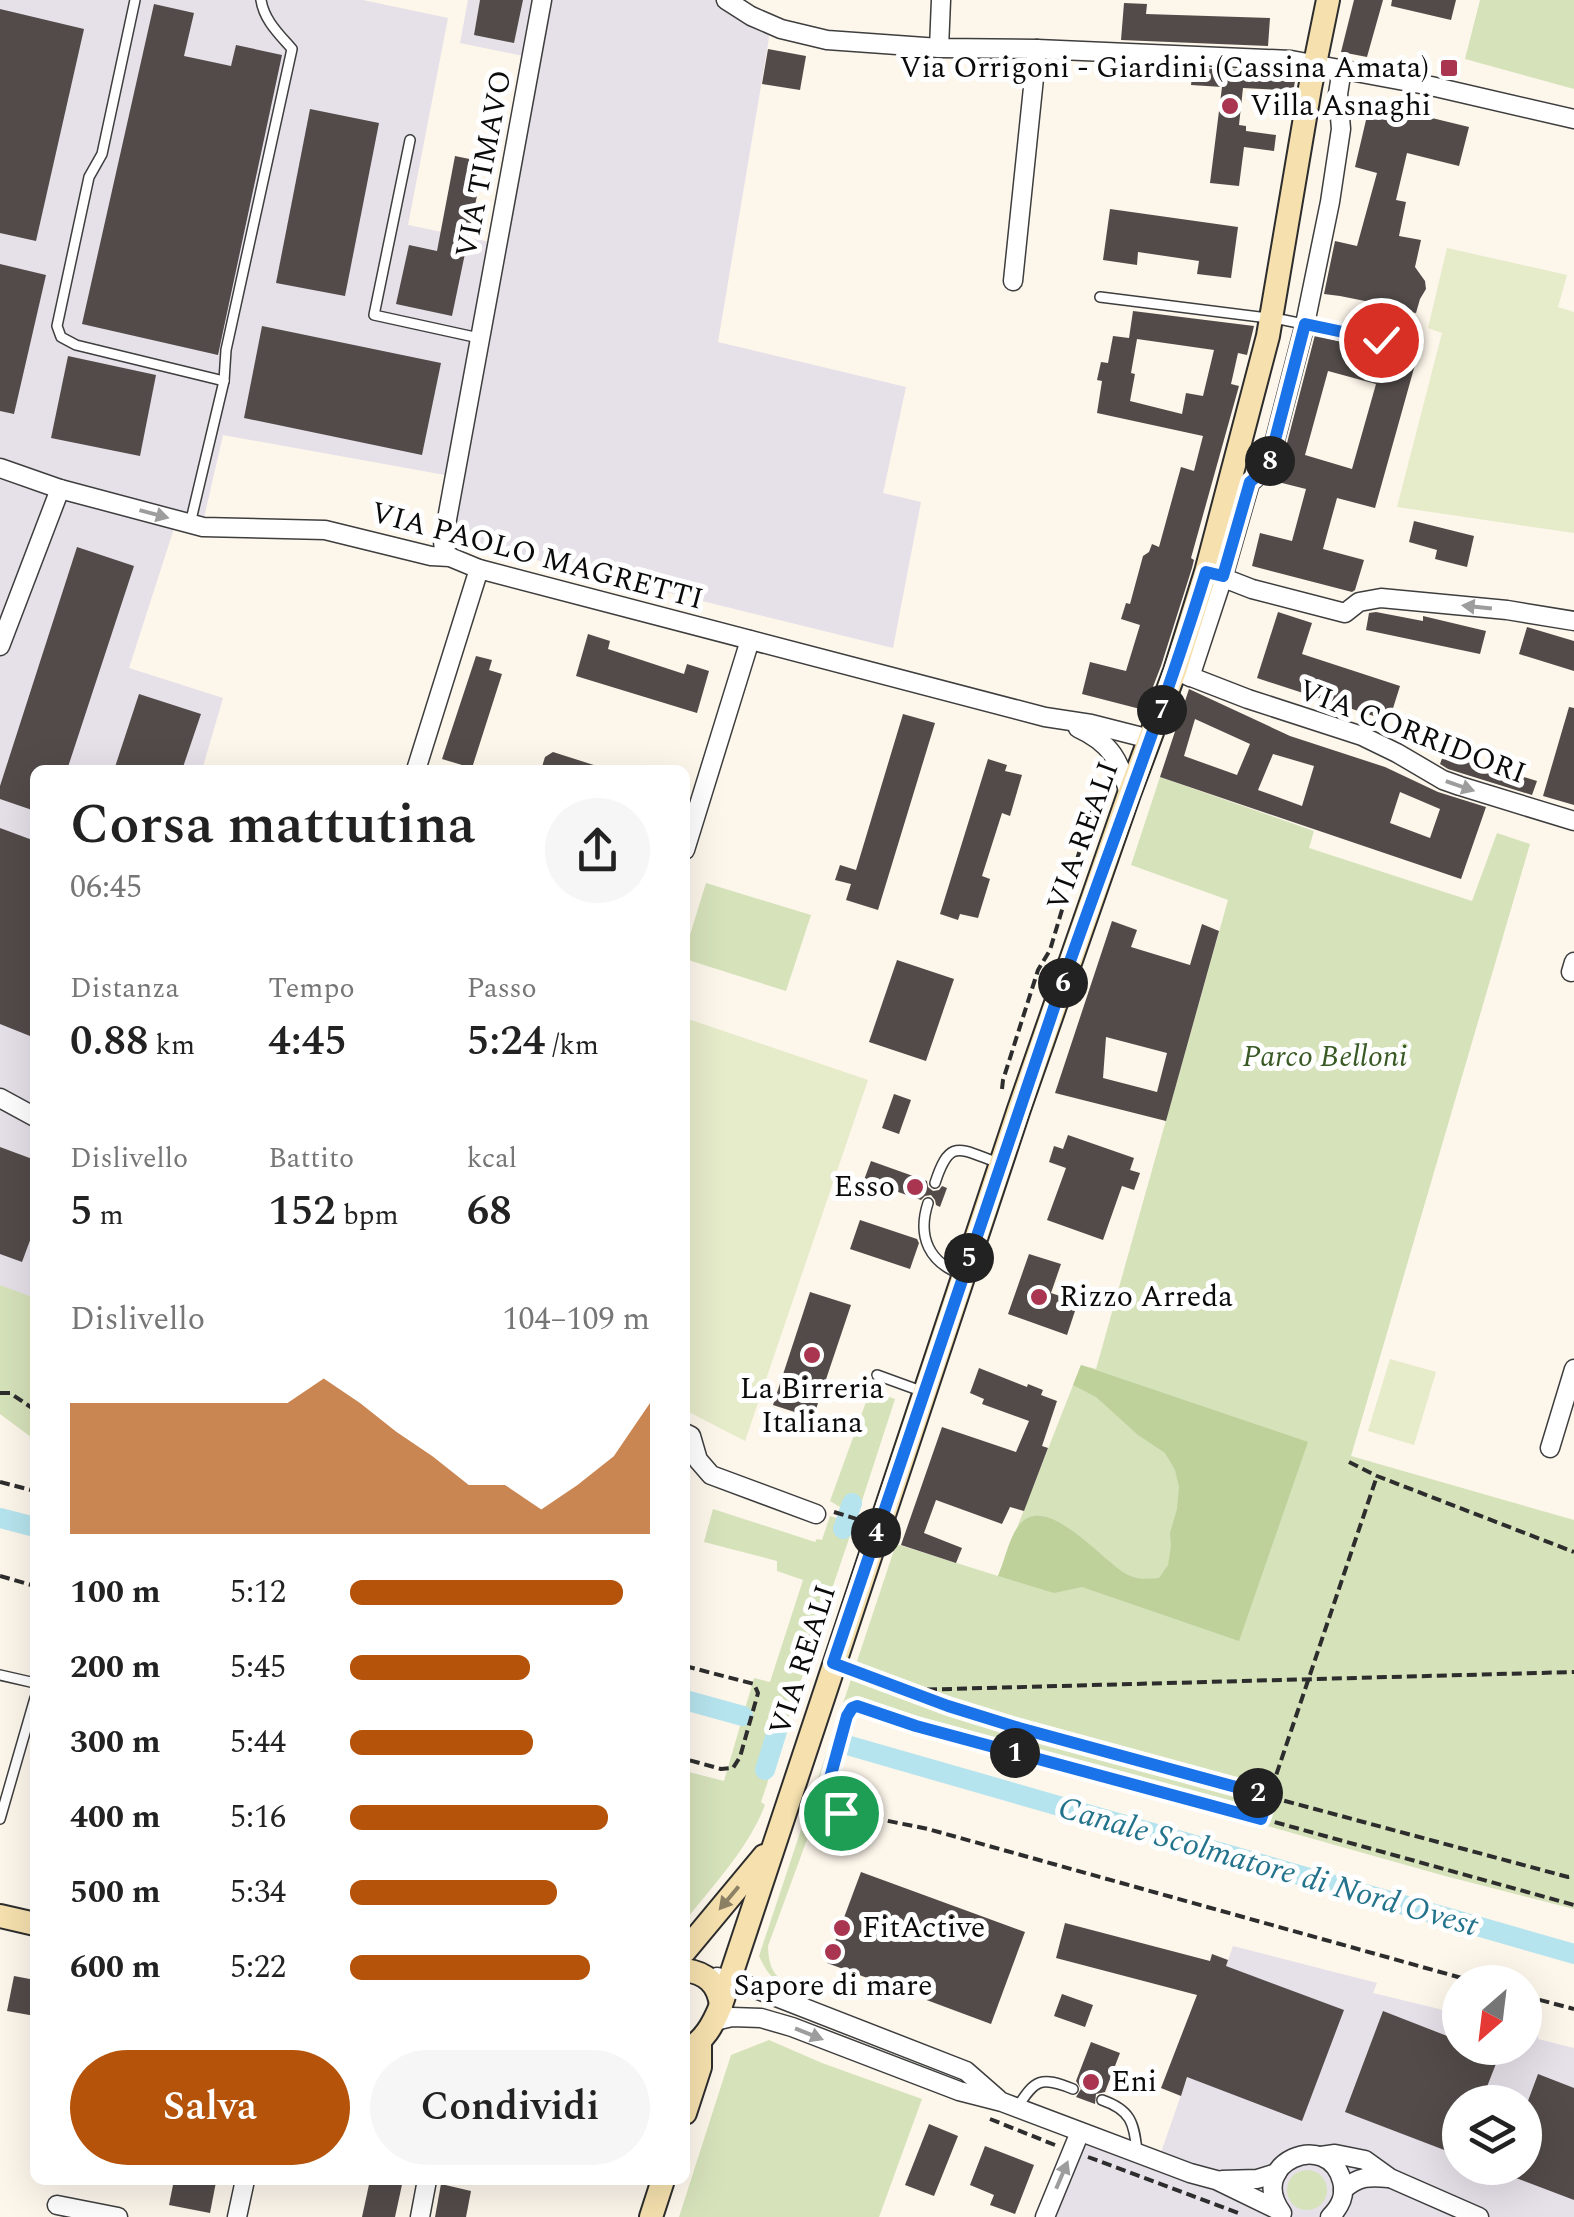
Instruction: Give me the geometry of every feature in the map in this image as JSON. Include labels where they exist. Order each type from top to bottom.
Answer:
[{"type":"main road","name":"VIA REALI","points":[[693,2047],[718,2013],[735,1976],[772,1846],[1001,1164],[1129,794],[1150,739],[1183,674],[1214,574],[1272,318],[1328,0]]},
{"type":"main road","name":"VIA REALI","points":[[690,1945],[772,1846]]},
{"type":"main road","points":[[2,1924],[30,1924]]},
{"type":"main road","points":[[693,1971],[716,1987],[718,2013]]},
{"type":"main road","points":[[690,2093],[700,2067],[693,2047]]},
{"type":"main road","points":[[651,2217],[661,2185]]},
{"type":"street","name":"VIA TIMAVO","points":[[450,557],[442,541],[542,0]]},
{"type":"street","points":[[726,0],[752,8],[781,29],[827,40],[1278,60],[1430,86],[1574,120]]},
{"type":"street","points":[[940,48],[941,0]]},
{"type":"street","points":[[1014,282],[1036,49]]},
{"type":"street","points":[[1342,70],[1338,94],[1341,129],[1305,324],[1268,467],[1250,482],[1214,574],[1252,589],[1345,613],[1359,602],[1381,598],[1574,621]]},
{"type":"street","name":"VIA PAOLO MAGRETTI","points":[[0,468],[60,489],[203,527],[324,530],[431,556],[450,557],[479,569],[750,640],[1059,720],[1150,739]]},
{"type":"street","points":[[0,646],[60,489]]},
{"type":"street","points":[[418,765],[479,569]]},
{"type":"street","points":[[690,834],[750,640]]},
{"type":"street","name":"VIA CORRIDORI","points":[[1183,674],[1362,736],[1460,786],[1574,820]]},
{"type":"street","name":"VIA PAOLO MAGRETTI","points":[[1059,720],[1105,744],[1123,773],[1129,794]]},
{"type":"street","points":[[0,1098],[30,1114]]},
{"type":"street","points":[[1550,1448],[1574,1369]]},
{"type":"street","points":[[690,1436],[698,1460],[711,1475],[816,1514]]},
{"type":"street","points":[[693,1971],[735,1976],[966,2072],[1010,2105]]},
{"type":"street","points":[[718,2013],[792,2027],[958,2091],[1010,2105],[1216,2180],[1283,2214]]},
{"type":"street","points":[[1044,2217],[1080,2132]]},
{"type":"street","points":[[1283,2214],[1273,2192],[1276,2173],[1282,2165],[1300,2155],[1335,2154],[1365,2160],[1390,2178],[1479,2217]]},
{"type":"street","points":[[1321,2156],[1337,2170],[1354,2217]]},
{"type":"street","points":[[1216,2180],[1257,2179],[1276,2173]]},
{"type":"street","points":[[1330,2217],[1352,2181],[1390,2178]]},
{"type":"street","points":[[237,2217],[244,2185]]},
{"type":"street","points":[[420,2217],[426,2185]]},
{"type":"street","points":[[57,2205],[118,2217]]},
{"type":"lane","points":[[135,0],[102,154],[90,177],[56,326],[62,337],[76,345],[224,381]]},
{"type":"lane","points":[[190,524],[224,381],[226,350],[292,50],[268,21],[260,0]]},
{"type":"lane","points":[[410,140],[374,315],[480,338]]},
{"type":"lane","points":[[1100,297],[1272,318],[1381,340]]},
{"type":"lane","points":[[935,1183],[945,1155],[952,1150],[1001,1164]]},
{"type":"lane","points":[[928,1202],[924,1214],[928,1247],[947,1270],[964,1276]]},
{"type":"lane","points":[[877,1375],[924,1392]]},
{"type":"lane","points":[[0,1675],[30,1682]]},
{"type":"lane","points":[[0,1819],[30,1715]]},
{"type":"lane","points":[[1010,2105],[1036,2082],[1056,2082],[1073,2089]]},
{"type":"lane","points":[[1102,2100],[1127,2115],[1138,2154]]},
{"type":"path","points":[[0,1393],[10,1394],[30,1407]]},
{"type":"path","points":[[1349,1462],[1574,1552]]},
{"type":"path","points":[[1261,1819],[1377,1476]]},
{"type":"path","points":[[0,1482],[30,1491]]},
{"type":"path","points":[[841,1515],[862,1521]]},
{"type":"path","points":[[0,1576],[30,1585]]},
{"type":"path","points":[[833,1663],[1019,1728],[1494,1858],[1574,1876]]},
{"type":"path","points":[[690,1667],[754,1684],[758,1693],[740,1758],[733,1768],[690,1760]]},
{"type":"path","points":[[907,1690],[1574,1672]]},
{"type":"path","points":[[1442,1973],[928,1829],[829,1809],[824,1800],[847,1716],[857,1706],[916,1726],[1574,1905]]},
{"type":"path","points":[[1542,2001],[1574,2009]]},
{"type":"shaded area","points":[[0,0],[363,0],[448,18],[408,225],[490,242],[524,56],[460,43],[468,0],[742,0],[762,13],[769,38],[718,342],[906,387],[883,493],[921,502],[893,648],[451,539],[462,478],[223,435],[203,522],[178,516],[129,668],[223,698],[203,765],[30,765],[30,1297],[0,1285]]},
{"type":"shaded area","points":[[1233,1946],[1377,1983],[1373,1993],[1442,2010],[1442,2065],[1542,2065],[1542,2040],[1574,2048],[1574,2217],[1049,2217],[1083,2134],[1158,2161]]},
{"type":"green space","points":[[1480,0],[1574,0],[1574,89],[1465,59]]},
{"type":"green space","points":[[1447,248],[1567,275],[1558,307],[1574,312],[1574,533],[1397,507],[1442,333],[1428,328]]},
{"type":"green space","name":"Parco Belloni","points":[[1160,777],[1314,831],[1309,848],[1472,901],[1497,833],[1530,844],[1351,1456],[1574,1520],[1574,1909],[858,1711],[823,1837],[809,1834],[768,1946],[775,1974],[799,1990],[774,1979],[759,1956],[896,1544],[998,1576],[1081,1365],[1096,1369],[1228,900],[1131,865]]},
{"type":"green space","points":[[706,883],[811,915],[786,991],[690,961],[690,935]]},
{"type":"green space","points":[[690,1020],[868,1080],[745,1441],[690,1413]]},
{"type":"green space","points":[[0,1285],[30,1296],[30,1436],[0,1414]]},
{"type":"green space","points":[[1390,1359],[1436,1372],[1414,1445],[1368,1431]]},
{"type":"green space","points":[[1081,1365],[1308,1442],[1239,1641],[1082,1587],[1054,1593],[998,1576],[1016,1529],[1032,1517],[1060,1523],[1132,1577],[1159,1578],[1168,1565],[1179,1487],[1175,1470],[1165,1453],[1138,1435],[1096,1397],[1073,1385]]},
{"type":"green space","points":[[870,1391],[895,1399],[857,1516],[852,1514],[852,1503],[848,1502],[843,1509],[830,1501]]},
{"type":"green space","points":[[713,1509],[815,1542],[822,1540],[830,1516],[840,1519],[838,1524],[843,1529],[850,1522],[854,1524],[784,1730],[773,1727],[759,1768],[771,1772],[761,1802],[765,1805],[740,1851],[690,1915],[690,1772],[724,1781],[754,1678],[770,1682],[803,1580],[777,1571],[777,1561],[704,1542]]},
{"type":"green space","points":[[769,2040],[922,2099],[879,2217],[679,2217],[731,2055]]},
{"type":"green space","points":[[1307,2170],[1321,2176],[1327,2190],[1321,2204],[1307,2210],[1293,2204],[1287,2190],[1293,2176]]},
{"type":"building","points":[[480,0],[523,0],[514,43],[474,35]]},
{"type":"building","points":[[1354,0],[1383,0],[1367,57],[1341,52]]},
{"type":"building","points":[[1392,0],[1456,0],[1451,20],[1391,6]]},
{"type":"building","points":[[1124,3],[1147,4],[1146,14],[1270,18],[1268,46],[1121,40]]},
{"type":"building","points":[[154,4],[194,13],[184,56],[231,66],[236,45],[282,55],[218,355],[82,324]]},
{"type":"building","points":[[0,9],[84,29],[36,241],[0,233]]},
{"type":"building","points":[[768,49],[806,56],[800,90],[762,84]]},
{"type":"building","points":[[1193,68],[1296,75],[1294,87],[1243,88],[1239,125],[1246,126],[1246,131],[1276,135],[1274,151],[1244,147],[1239,186],[1210,183],[1222,87],[1191,85]]},
{"type":"building","points":[[1370,103],[1469,127],[1459,166],[1407,153],[1396,200],[1406,202],[1399,236],[1421,240],[1415,267],[1426,289],[1416,313],[1324,294],[1335,241],[1357,246],[1377,173],[1355,167]]},
{"type":"building","points":[[310,109],[379,123],[345,296],[276,283]]},
{"type":"building","points":[[455,156],[484,162],[452,316],[396,304],[409,245],[437,251]]},
{"type":"building","points":[[1110,209],[1238,227],[1231,278],[1197,274],[1199,261],[1138,252],[1137,265],[1103,260]]},
{"type":"building","points":[[0,264],[46,275],[14,414],[0,411]]},
{"type":"building","points":[[1133,311],[1254,326],[1247,355],[1238,353],[1231,384],[1239,386],[1191,558],[1192,568],[1144,710],[1082,694],[1090,662],[1126,671],[1140,625],[1121,619],[1126,603],[1130,604],[1143,556],[1152,544],[1159,547],[1181,467],[1194,471],[1203,436],[1097,413],[1101,362],[1108,363],[1113,336],[1129,338]],"holes":[[[1137,339],[1214,350],[1203,396],[1186,393],[1182,414],[1130,401]]]},
{"type":"building","points":[[262,326],[441,363],[422,455],[244,418]]},
{"type":"building","points":[[1315,335],[1416,361],[1375,508],[1337,498],[1323,549],[1364,560],[1352,592],[1252,566],[1260,533],[1292,541],[1306,489],[1274,481]],"holes":[[[1328,371],[1376,384],[1352,469],[1305,455]]]},
{"type":"building","points":[[68,356],[156,375],[140,456],[51,438]]},
{"type":"building","points":[[1414,521],[1474,536],[1467,567],[1435,559],[1437,550],[1409,542]]},
{"type":"building","points":[[77,547],[134,566],[69,765],[30,765],[30,809],[0,799],[0,786]]},
{"type":"building","points":[[1278,612],[1312,623],[1302,654],[1400,686],[1389,721],[1257,678]]},
{"type":"building","points":[[1369,613],[1423,621],[1423,616],[1486,631],[1480,654],[1366,630]]},
{"type":"building","points":[[1527,627],[1574,641],[1574,671],[1519,654]]},
{"type":"building","points":[[588,634],[610,641],[608,649],[684,674],[687,664],[709,671],[697,713],[576,676]]},
{"type":"building","points":[[476,656],[492,660],[489,670],[502,674],[473,765],[442,759]]},
{"type":"building","points":[[1189,689],[1290,736],[1385,767],[1438,792],[1486,807],[1461,879],[1160,777]],"holes":[[[1195,719],[1250,744],[1237,775],[1184,756]],[[1273,754],[1314,766],[1302,806],[1258,790]],[[1400,792],[1440,809],[1430,838],[1390,823]]]},
{"type":"building","points":[[139,694],[201,714],[184,765],[116,765]]},
{"type":"building","points":[[1569,707],[1574,708],[1574,805],[1543,796]]},
{"type":"building","points":[[903,714],[935,723],[878,910],[846,900],[851,884],[835,880],[840,865],[856,870]]},
{"type":"building","points":[[553,752],[594,765],[543,765],[545,757]]},
{"type":"building","points":[[1444,753],[1537,781],[1532,795],[1448,769],[1440,764]]},
{"type":"building","points":[[988,759],[1007,765],[1005,771],[1022,775],[1010,816],[1002,813],[982,876],[990,879],[978,918],[960,914],[958,920],[940,914]]},
{"type":"building","points":[[0,828],[30,839],[30,1036],[0,1024]]},
{"type":"building","points":[[1112,921],[1137,930],[1131,947],[1190,965],[1202,924],[1219,931],[1166,1121],[1055,1093]],"holes":[[[1106,1037],[1167,1053],[1157,1092],[1103,1078]]]},
{"type":"building","points":[[897,960],[954,979],[926,1061],[869,1042]]},
{"type":"building","points":[[894,1094],[911,1100],[899,1134],[882,1128]]},
{"type":"building","points":[[1068,1135],[1134,1158],[1130,1170],[1140,1173],[1134,1190],[1122,1186],[1103,1240],[1047,1220],[1066,1168],[1049,1162],[1054,1146],[1063,1149]]},
{"type":"building","points":[[0,1147],[30,1158],[30,1240],[22,1262],[0,1254]]},
{"type":"building","points":[[871,1161],[927,1181],[933,1191],[942,1186],[947,1188],[940,1207],[931,1195],[921,1200],[864,1180]]},
{"type":"building","points":[[860,1220],[917,1239],[910,1269],[850,1249]]},
{"type":"building","name":"Rizzo Arreda","points":[[1029,1254],[1061,1264],[1051,1293],[1078,1302],[1067,1335],[1008,1314]]},
{"type":"building","name":"La Birreria Italiana","points":[[810,1292],[851,1305],[813,1418],[773,1405]]},
{"type":"building","points":[[979,1368],[1043,1390],[1041,1395],[1057,1401],[1042,1446],[1048,1448],[1024,1511],[1010,1507],[1002,1524],[936,1500],[924,1533],[962,1548],[956,1563],[901,1545],[942,1427],[1016,1452],[1029,1421],[982,1404],[984,1399],[970,1393]]},
{"type":"building","points":[[861,1872],[1025,1932],[991,2024],[827,1963]]},
{"type":"building","points":[[1065,1923],[1210,1961],[1212,1954],[1228,1960],[1226,1966],[1344,2010],[1302,2121],[1187,2077],[1181,2096],[1161,2088],[1197,1995],[1056,1958]]},
{"type":"building","points":[[14,1976],[30,1979],[30,2015],[7,2011]]},
{"type":"building","points":[[1062,1994],[1093,2005],[1085,2027],[1054,2016]]},
{"type":"building","points":[[1383,2011],[1442,2034],[1442,2065],[1495,2065],[1488,2085],[1442,2085],[1442,2149],[1345,2112]]},
{"type":"building","points":[[1091,2042],[1120,2053],[1105,2092],[1096,2094],[1095,2104],[1076,2097],[1081,2089],[1076,2081]]},
{"type":"building","points":[[1538,2074],[1574,2088],[1574,2200],[1534,2185],[1542,2185],[1542,2085],[1534,2085]]},
{"type":"building","points":[[929,2124],[958,2136],[934,2196],[905,2185]]},
{"type":"building","points":[[985,2146],[1034,2165],[1015,2214],[990,2205],[994,2195],[970,2185]]},
{"type":"building","points":[[173,2185],[215,2185],[210,2213],[169,2205]]},
{"type":"building","points":[[369,2185],[402,2185],[395,2217],[362,2217]]},
{"type":"building","points":[[441,2185],[471,2191],[466,2217],[435,2217]]},
{"type":"waterway","points":[[843,1529],[852,1503]]},
{"type":"waterway","name":"Canale Scolmatore di Nord Ovest","points":[[0,1518],[30,1526]]},
{"type":"waterway","name":"Canale Scolmatore di Nord Ovest","points":[[690,1701],[743,1716]]},
{"type":"waterway","points":[[765,1770],[778,1728]]},
{"type":"waterway","name":"Canale Scolmatore di Nord Ovest","points":[[847,1745],[1574,1954]]},
{"type":"waterway","points":[[763,1758],[768,1760]]},
{"type":"place","name":"Via Orrigoni - Giardini (Cassina Amata)","points":[[1449,68]]},
{"type":"place","name":"Villa Asnaghi","points":[[1230,106]]},
{"type":"place","name":"Esso","points":[[915,1187]]},
{"type":"place","name":"Rizzo Arreda","points":[[1039,1297]]},
{"type":"place","name":"La Birreria Italiana","points":[[812,1355]]},
{"type":"place","name":"FitActive","points":[[842,1928]]},
{"type":"place","name":"Sapore di mare","points":[[833,1952]]},
{"type":"place","name":"Eni","points":[[1091,2082]]},
{"type":"route","points":[[841,1813],[829,1809],[824,1800],[847,1716],[857,1706],[916,1726],[1261,1819],[1269,1796],[1019,1728],[833,1663],[1019,1109],[1175,671],[1206,572],[1223,576],[1250,482],[1268,467],[1305,324],[1381,340]]}]
